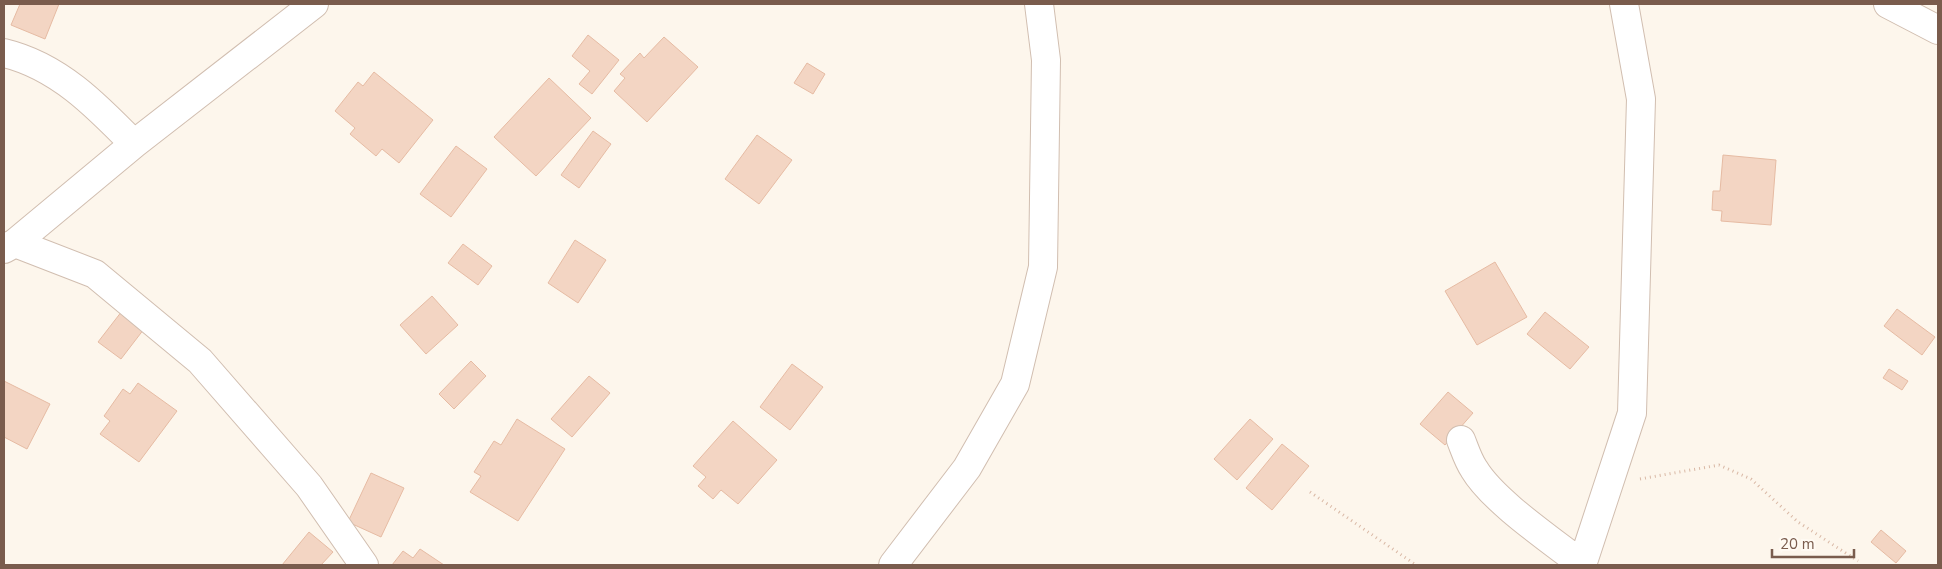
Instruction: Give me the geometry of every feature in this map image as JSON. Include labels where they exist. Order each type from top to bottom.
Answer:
[{"type":"street","points":[[893,565],[967,468],[1015,384],[1043,267],[1046,60],[1039,4]]},
{"type":"street","points":[[1462,440],[1473,468],[1483,482],[1520,516],[1583,565],[1632,414],[1641,99],[1624,4]]},
{"type":"street","points":[[1888,4],[1938,30]]},
{"type":"street","points":[[10,246],[306,6]]},
{"type":"street","points":[[4,53],[53,72],[89,98],[134,144]]},
{"type":"street","points":[[10,246],[94,274],[200,361],[309,486],[364,565]]},
{"type":"path","points":[[1609,483],[1678,474],[1718,465],[1750,479],[1798,522],[1858,561]]},
{"type":"path","points":[[1310,492],[1416,565]]},
{"type":"building","points":[[20,4],[59,4],[45,39],[11,25]]},
{"type":"building","points":[[588,35],[619,60],[592,94],[579,84],[590,71],[572,56]]},
{"type":"building","points":[[664,37],[698,67],[647,122],[614,91],[625,78],[620,74],[640,53],[644,58]]},
{"type":"building","points":[[807,63],[825,74],[813,94],[794,83]]},
{"type":"building","points":[[374,72],[433,120],[399,163],[382,149],[376,156],[350,134],[355,128],[335,111],[358,82],[363,86]]},
{"type":"building","points":[[549,78],[591,118],[536,176],[494,137]]},
{"type":"building","points":[[593,131],[611,144],[579,188],[561,175]]},
{"type":"building","points":[[757,135],[792,160],[759,204],[725,179]]},
{"type":"building","points":[[456,146],[487,169],[451,217],[420,194]]},
{"type":"building","points":[[1723,155],[1776,160],[1771,225],[1721,221],[1722,211],[1712,210],[1713,191],[1720,191]]},
{"type":"building","points":[[575,240],[606,260],[578,303],[548,283]]},
{"type":"building","points":[[463,244],[492,266],[478,285],[448,263]]},
{"type":"building","points":[[1495,262],[1527,317],[1477,345],[1445,291]]},
{"type":"building","points":[[432,296],[458,325],[426,354],[400,325]]},
{"type":"building","points":[[1897,309],[1935,337],[1922,355],[1884,326]]},
{"type":"building","points":[[122,311],[144,329],[121,359],[98,342]]},
{"type":"building","points":[[1545,312],[1589,347],[1570,369],[1527,334]]},
{"type":"building","points":[[471,361],[486,376],[454,409],[439,394]]},
{"type":"building","points":[[792,364],[823,387],[790,430],[760,407]]},
{"type":"building","points":[[1889,369],[1908,381],[1902,390],[1883,378]]},
{"type":"building","points":[[589,376],[610,393],[572,437],[551,419]]},
{"type":"building","points":[[4,381],[50,404],[27,449],[4,437]]},
{"type":"building","points":[[138,383],[177,411],[139,462],[100,434],[110,421],[104,416],[123,389],[130,394]]},
{"type":"building","points":[[1448,392],[1473,413],[1445,445],[1420,424]]},
{"type":"building","points":[[517,419],[565,449],[518,521],[470,492],[481,476],[474,472],[494,441],[501,445]]},
{"type":"building","points":[[1250,419],[1273,439],[1237,480],[1214,459]]},
{"type":"building","points":[[733,421],[777,460],[738,504],[721,490],[713,499],[698,486],[706,477],[693,466]]},
{"type":"building","points":[[1282,444],[1309,466],[1272,510],[1246,488]]},
{"type":"building","points":[[371,473],[404,488],[381,537],[348,522]]},
{"type":"building","points":[[1881,530],[1906,551],[1896,563],[1871,542]]},
{"type":"building","points":[[309,532],[333,552],[321,565],[282,565]]},
{"type":"building","points":[[420,549],[444,565],[392,565],[403,551],[413,558]]}]
